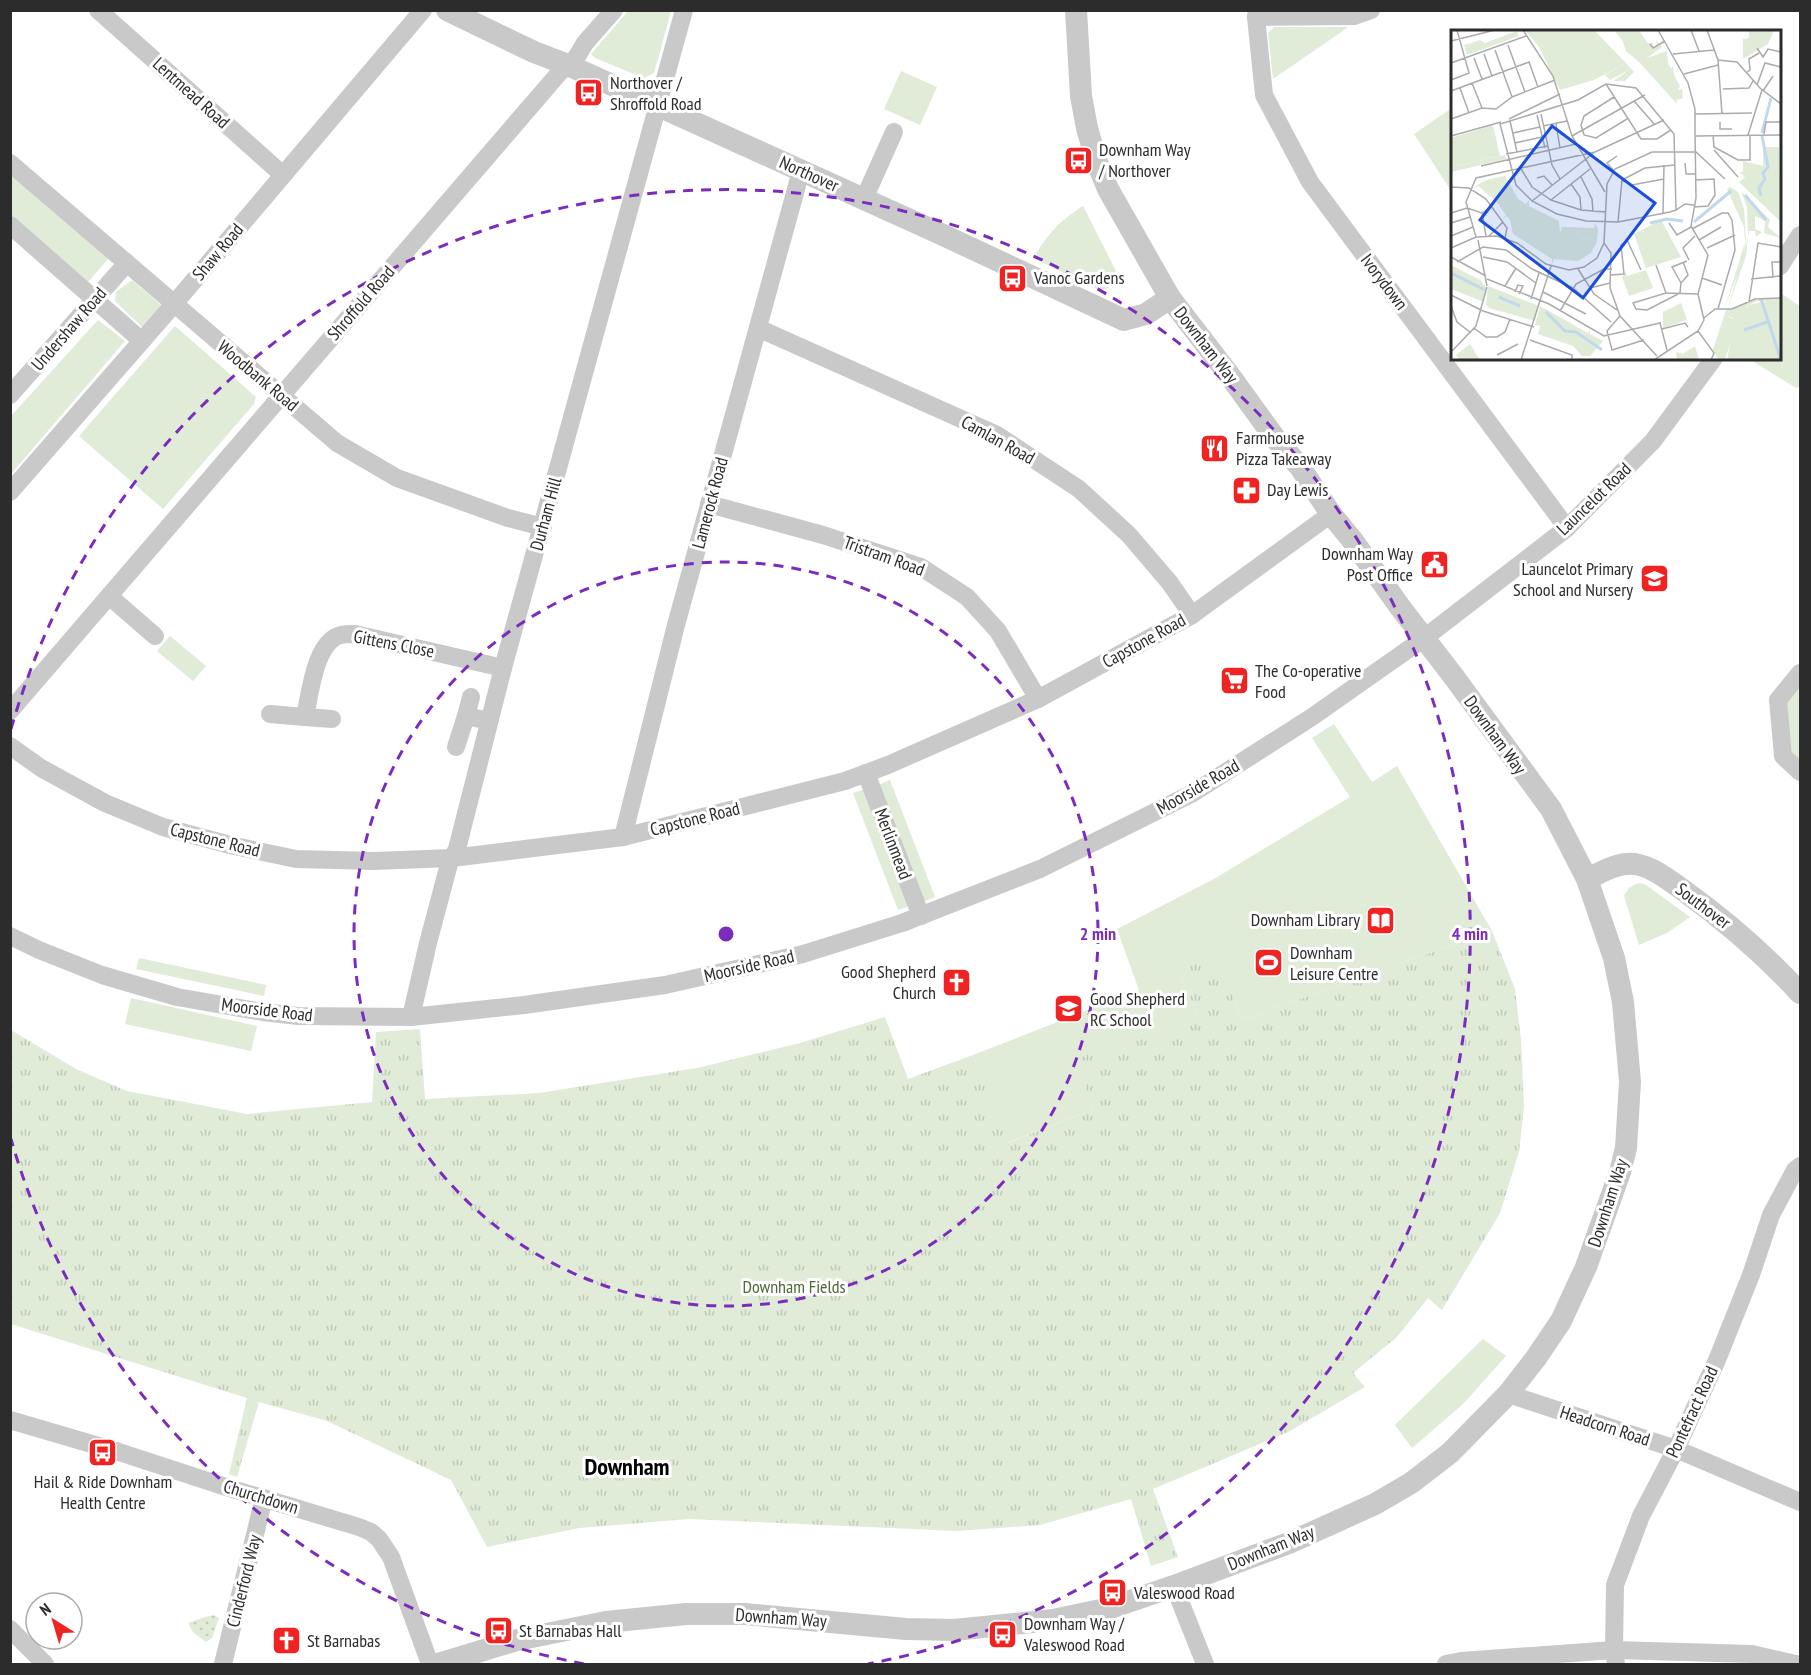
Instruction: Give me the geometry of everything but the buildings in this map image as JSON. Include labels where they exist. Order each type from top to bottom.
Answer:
[{"type":"street","name":"Lentmead Road","points":[[98,10],[283,175]]},
{"type":"street","name":"Shaw Road","points":[[10,492],[174,304],[423,10]]},
{"type":"street","name":"Northover","points":[[447,10],[534,52],[568,65],[864,199],[1124,320],[1146,314],[1170,298]]},
{"type":"street","name":"Shroffold Road","points":[[10,711],[560,72],[576,58],[585,43],[614,10]]},
{"type":"street","name":"Durham Hill","points":[[411,1017],[428,943],[452,858],[457,849],[502,668],[543,527],[684,10]]},
{"type":"street","name":"Downham Way","points":[[438,1665],[517,1640],[606,1622],[686,1614],[745,1614],[906,1629],[954,1630],[1053,1620],[1110,1608],[1174,1586],[1289,1543],[1375,1504],[1411,1483],[1450,1452],[1508,1394],[1536,1358],[1561,1320],[1586,1267],[1620,1172],[1626,1148],[1630,1082],[1623,1002],[1614,958],[1587,879],[1551,809],[1331,514],[1300,466],[1275,438],[1170,298],[1108,189],[1096,160],[1086,128],[1080,96],[1076,10]]},
{"type":"street","points":[[1256,14],[1354,16],[1371,10]]},
{"type":"street","name":"Ivorydown","points":[[1256,14],[1264,95],[1310,182],[1567,528]]},
{"type":"street","points":[[864,199],[894,132]]},
{"type":"street","name":"Woodbank Road","points":[[10,163],[337,443],[397,478],[508,518],[543,527]]},
{"type":"street","name":"Lamerock Road","points":[[623,837],[676,625],[801,171]]},
{"type":"street","points":[[10,225],[142,340]]},
{"type":"street","points":[[1781,263],[1800,235]]},
{"type":"street","name":"Undershaw Road","points":[[10,395],[127,263]]},
{"type":"street","name":"Camlan Road","points":[[758,328],[997,435],[1070,483],[1129,535],[1170,583],[1192,615]]},
{"type":"street","name":"Launcelot Road","points":[[1423,639],[1567,528],[1653,441],[1713,360]]},
{"type":"street","name":"Tristram Road","points":[[709,504],[823,535],[921,567],[967,597],[998,631],[1038,699]]},
{"type":"street","name":"Capstone Road","points":[[10,746],[41,768],[105,803],[163,827],[230,845],[296,859],[374,861],[452,858],[623,837],[845,781],[1038,699],[1192,615],[1331,514]]},
{"type":"street","points":[[109,596],[155,636]]},
{"type":"street","name":"Gittens Close","points":[[305,717],[317,662],[327,643],[340,635],[355,634],[502,668]]},
{"type":"street","name":"Moorside Road","points":[[10,936],[102,975],[177,997],[298,1016],[411,1017],[524,1005],[665,985],[803,954],[921,916],[1040,868],[1193,793],[1312,717],[1423,639]]},
{"type":"street","points":[[1800,673],[1778,700],[1783,756],[1800,772]]},
{"type":"street","points":[[456,747],[471,697]]},
{"type":"street","points":[[270,714],[332,719]]},
{"type":"street","points":[[466,716],[489,722]]},
{"type":"street","name":"Merlinmead","points":[[866,773],[921,916]]},
{"type":"street","name":"Southover","points":[[1587,879],[1619,865],[1636,864],[1660,874],[1745,938],[1800,993]]},
{"type":"street","name":"Pontefract Road","points":[[1615,1657],[1615,1586],[1641,1516],[1676,1449],[1725,1339],[1751,1275],[1771,1215],[1800,1166]]},
{"type":"street","name":"Headcorn Road","points":[[1508,1394],[1676,1449],[1800,1502]]},
{"type":"street","name":"Churchdown","points":[[10,1419],[370,1532],[379,1539],[391,1557],[430,1665]]},
{"type":"street","name":"Cinderford Way","points":[[223,1665],[264,1498]]},
{"type":"street","points":[[1174,1586],[1205,1665]]},
{"type":"street","points":[[10,1629],[45,1665]]},
{"type":"street","points":[[1446,1665],[1461,1660],[1752,1654],[1796,1665]]},
{"type":"green space","points":[[629,10],[671,11],[654,73],[644,78],[595,58],[591,54]]},
{"type":"green space","points":[[1274,27],[1347,28],[1273,79],[1268,33]]},
{"type":"green space","points":[[901,71],[937,87],[920,125],[884,109]]},
{"type":"green space","points":[[1451,109],[1451,190],[1414,134]]},
{"type":"green space","points":[[10,174],[109,258],[88,282],[11,215]]},
{"type":"green space","points":[[1083,206],[1119,279],[1107,289],[1097,289],[1033,258],[1055,229]]},
{"type":"green space","points":[[132,280],[161,305],[142,327],[115,301],[116,292]]},
{"type":"green space","points":[[1781,294],[1800,306],[1800,387],[1796,388],[1751,360],[1781,360]]},
{"type":"green space","points":[[98,320],[125,341],[11,474],[11,416]]},
{"type":"green space","points":[[175,326],[256,397],[254,404],[163,509],[79,436]]},
{"type":"green space","points":[[170,636],[206,666],[193,681],[157,651]]},
{"type":"green space","points":[[1800,684],[1800,764],[1790,754],[1785,703]]},
{"type":"green space","points":[[1334,724],[1372,782],[1397,766],[1492,931],[1242,1020],[1217,956],[1180,970],[1198,1019],[1158,1039],[1153,1028],[1075,1060],[1094,1109],[1007,1143],[973,1055],[1139,990],[1117,929],[1214,879],[1350,797],[1312,738]]},
{"type":"green space","points":[[890,780],[935,897],[923,902],[878,785]]},
{"type":"green space","points":[[865,789],[910,906],[898,910],[853,793]]},
{"type":"green space","points":[[1640,883],[1690,917],[1667,933],[1639,945],[1624,896],[1630,887]]},
{"type":"green space","name":"Downham Fields","points":[[1492,931],[1515,989],[1521,1040],[1524,1106],[1519,1152],[1500,1213],[1442,1310],[1428,1298],[1397,1337],[1353,1373],[1365,1387],[1288,1432],[1153,1489],[1178,1557],[1151,1566],[1131,1499],[1040,1525],[957,1531],[689,1519],[579,1528],[487,1547],[451,1480],[327,1421],[259,1402],[237,1477],[229,1474],[247,1398],[11,1324],[11,1030],[76,1069],[127,1091],[247,1114],[372,1102],[376,1032],[420,1029],[425,1099],[539,1093],[697,1068],[800,1043],[885,1017],[908,1079],[973,1055],[1008,1143],[1094,1109],[1074,1060],[1153,1028],[1158,1039],[1198,1019],[1180,970],[1217,955],[1242,1020]]},
{"type":"green space","points":[[139,958],[266,985],[264,996],[136,969]]},
{"type":"green space","points":[[131,998],[257,1026],[251,1051],[125,1024]]},
{"type":"green space","points":[[1483,1339],[1506,1356],[1463,1404],[1412,1448],[1395,1425]]},
{"type":"green space","points":[[214,1615],[219,1618],[212,1638],[206,1642],[193,1632],[188,1623]]},
{"type":"place","name":"Northover / Shroffold Road","points":[[589,93]]},
{"type":"place","name":"Downham Way / Northover","points":[[1078,160]]},
{"type":"place","name":"Vanoc Gardens","points":[[1013,278]]},
{"type":"place","name":"Farmhouse Pizza Takeaway","points":[[1215,448]]},
{"type":"place","name":"Day Lewis","points":[[1246,490]]},
{"type":"place","name":"Downham Way Post Office","points":[[1434,564]]},
{"type":"place","name":"Launcelot Primary School and Nursery","points":[[1654,579]]},
{"type":"place","name":"The Co-operative Food","points":[[1234,681]]},
{"type":"place","name":"Downham Library","points":[[1381,920]]},
{"type":"place","name":"Downham Leisure Centre","points":[[1269,963]]},
{"type":"place","name":"Good Shepherd Church","points":[[957,982]]},
{"type":"place","name":"Good Shepherd RC School","points":[[1069,1009]]},
{"type":"place","name":"Hail & Ride Downham Health Centre","points":[[103,1453]]},
{"type":"place","name":"Valeswood Road","points":[[1113,1593]]},
{"type":"place","name":"St Barnabas Hall","points":[[498,1631]]},
{"type":"place","name":"Downham Way / Valeswood Road","points":[[1003,1634]]},
{"type":"place","name":"St Barnabas","points":[[286,1641]]},
{"type":"district","name":"Downham","points":[[627,1467]]}]
